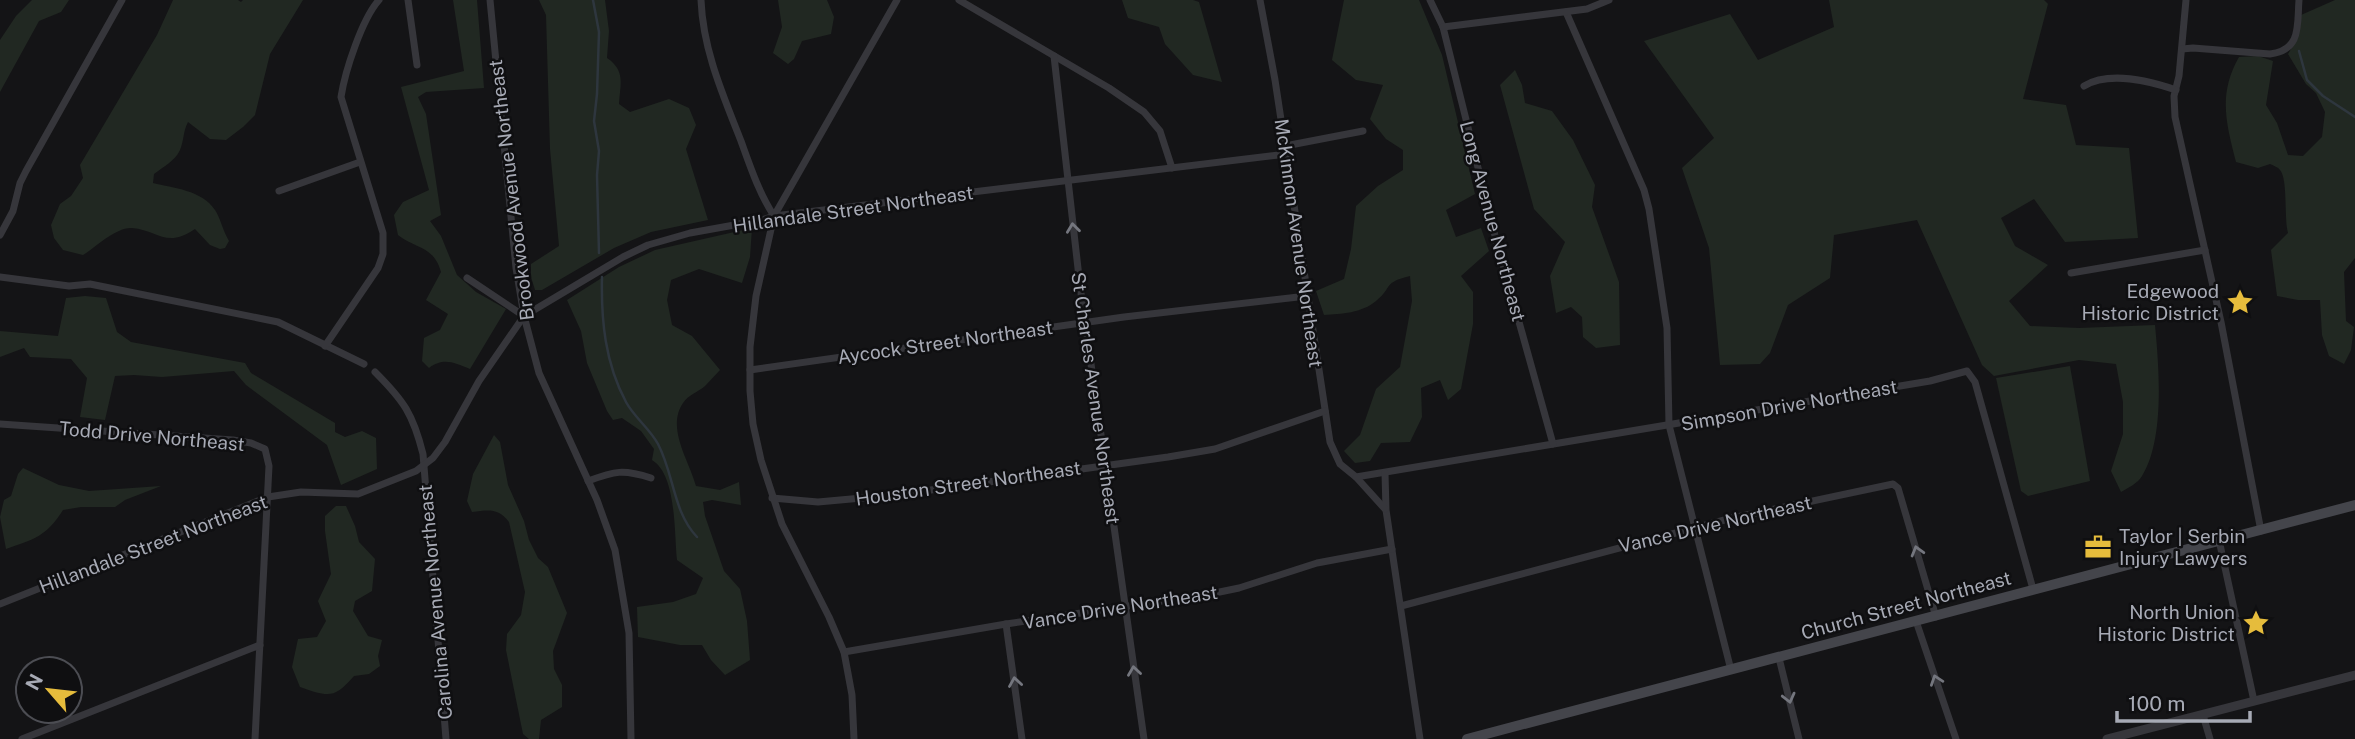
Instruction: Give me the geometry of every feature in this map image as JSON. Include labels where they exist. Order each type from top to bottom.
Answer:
[{"type":"main road","name":"Church Street Northeast","points":[[1466,739],[2355,505]]},
{"type":"street","points":[[0,235],[13,211],[26,171],[121,0]]},
{"type":"street","points":[[325,346],[378,268],[383,254],[383,233],[341,97],[344,77],[351,59],[372,8],[379,0]]},
{"type":"street","points":[[408,0],[417,65]]},
{"type":"street","name":"Brookwood Avenue Northeast","points":[[490,0],[516,268],[524,316],[539,373],[604,516],[615,550],[629,633],[631,739]]},
{"type":"street","points":[[701,0],[705,36],[715,74],[751,168],[774,216]]},
{"type":"street","points":[[853,739],[852,695],[844,652],[772,498],[753,424],[751,326],[774,216],[897,0]]},
{"type":"street","points":[[958,0],[1109,88],[1144,112],[1160,131],[1172,168]]},
{"type":"street","name":"McKinnon Avenue Northeast","points":[[1260,0],[1286,150],[1330,442],[1340,464],[1356,477],[1385,510]]},
{"type":"street","name":"Long Avenue Northeast","points":[[1430,0],[1443,27],[1494,232],[1553,444]]},
{"type":"street","points":[[1443,27],[1587,9],[1609,0]]},
{"type":"street","points":[[2186,0],[2182,49],[2173,104],[2222,325],[2261,531]]},
{"type":"street","points":[[2182,49],[2270,54],[2281,52],[2287,49],[2296,37],[2298,0]]},
{"type":"street","points":[[1566,12],[1646,200],[1667,328],[1669,425],[1731,670]]},
{"type":"street","name":"St Charles Avenue Northeast","points":[[1054,56],[1085,323],[1144,737]]},
{"type":"street","points":[[2084,86],[2097,80],[2115,79],[2147,82],[2176,90]]},
{"type":"street","name":"Hillandale Street Northeast","points":[[0,604],[268,497],[302,492],[358,494],[400,478],[424,465],[445,442],[479,381],[524,316],[648,244],[774,216],[1172,168],[1286,150],[1363,131]]},
{"type":"street","points":[[279,191],[360,162]]},
{"type":"street","points":[[2071,273],[2205,250]]},
{"type":"street","points":[[0,277],[69,286],[90,284],[278,322],[364,364]]},
{"type":"street","points":[[467,278],[524,316]]},
{"type":"street","name":"Aycock Street Northeast","points":[[750,370],[1085,323],[1307,296]]},
{"type":"street","name":"Simpson Drive Northeast","points":[[1385,473],[1930,381],[1967,371],[1975,382],[2033,589]]},
{"type":"street","name":"Carolina Avenue Northeast","points":[[375,372],[398,394],[410,413],[416,425],[424,465],[446,739]]},
{"type":"street","name":"Houston Street Northeast","points":[[772,498],[818,502],[895,495],[1215,449],[1325,411]]},
{"type":"street","name":"Todd Drive Northeast","points":[[0,424],[251,443],[265,449],[268,456],[268,497],[255,739]]},
{"type":"street","points":[[588,481],[614,471],[629,471],[651,478]]},
{"type":"street","points":[[1356,477],[1385,473],[1385,510],[1420,739]]},
{"type":"street","name":"Vance Drive Northeast","points":[[1401,606],[1732,518],[1894,484],[1898,488],[1936,617]]},
{"type":"street","points":[[2220,540],[2254,701]]},
{"type":"street","name":"Vance Drive Northeast","points":[[844,652],[1239,588],[1317,563],[1392,549]]},
{"type":"street","points":[[1916,621],[1956,739]]},
{"type":"street","points":[[1006,624],[1022,739]]},
{"type":"street","points":[[22,739],[260,645]]},
{"type":"street","points":[[1779,658],[1799,739]]},
{"type":"street","points":[[2107,739],[2355,675]]},
{"type":"street","points":[[2203,715],[2210,739]]},
{"type":"street","points":[[1134,739],[1144,737]]},
{"type":"shaded area","points":[[32,0],[69,0],[61,12],[39,21],[0,92],[0,40],[16,16]]},
{"type":"shaded area","points":[[173,0],[303,0],[270,54],[255,115],[226,140],[210,139],[188,122],[178,154],[154,174],[153,183],[187,191],[209,203],[217,213],[229,241],[225,248],[220,249],[210,245],[195,229],[177,238],[169,238],[132,228],[113,234],[83,255],[63,250],[54,238],[51,225],[60,204],[71,196],[83,178],[80,165],[157,35]]},
{"type":"shaded area","points":[[453,0],[477,0],[484,88],[426,92],[418,97],[426,114],[441,215],[430,221],[441,236],[457,275],[476,292],[506,309],[470,369],[444,362],[429,368],[422,361],[424,338],[440,330],[448,314],[426,300],[441,272],[434,257],[398,235],[394,215],[403,202],[429,190],[401,87],[464,71]]},
{"type":"shaded area","points":[[539,0],[605,0],[609,31],[607,58],[619,73],[619,104],[630,112],[669,99],[689,108],[696,125],[686,149],[708,220],[651,232],[614,248],[542,290],[535,290],[531,264],[559,246],[550,149],[546,15]]},
{"type":"shaded area","points":[[778,0],[827,0],[834,17],[831,34],[802,41],[794,59],[788,64],[773,53],[782,27]]},
{"type":"shaded area","points":[[1122,0],[1199,2],[1222,82],[1193,75],[1165,44],[1159,27],[1128,18]]},
{"type":"shaded area","points":[[1344,0],[1419,0],[1442,55],[1475,194],[1446,210],[1456,237],[1481,228],[1489,251],[1461,276],[1473,292],[1473,324],[1461,389],[1448,400],[1440,380],[1421,388],[1422,417],[1410,442],[1381,443],[1370,461],[1355,463],[1344,451],[1360,435],[1376,389],[1400,367],[1412,301],[1410,276],[1392,283],[1370,305],[1344,313],[1324,315],[1316,291],[1344,279],[1356,206],[1378,186],[1403,170],[1403,150],[1386,139],[1370,119],[1383,85],[1356,80],[1332,60]]},
{"type":"shaded area","points":[[1829,0],[2044,0],[2048,4],[2023,99],[2066,105],[2076,145],[2129,148],[2138,238],[2065,242],[2034,199],[2001,218],[2015,246],[2048,265],[2009,301],[2030,326],[2079,328],[2155,325],[2159,402],[2154,443],[2142,476],[2130,487],[2121,492],[2111,471],[2123,434],[2123,402],[2116,364],[2079,360],[1994,376],[1982,365],[1917,220],[1834,235],[1830,278],[1788,305],[1770,353],[1760,364],[1720,365],[1709,248],[1682,168],[1714,138],[1644,41],[1730,14],[1758,60],[1834,27]]},
{"type":"shaded area","points":[[2335,0],[2355,0],[2355,258],[2344,272],[2346,321],[2354,327],[2351,350],[2344,364],[2329,356],[2322,335],[2320,300],[2277,296],[2271,250],[2288,233],[2282,175],[2278,168],[2270,164],[2258,168],[2236,162],[2226,109],[2228,84],[2239,57],[2258,56],[2273,61],[2266,105],[2277,123],[2288,155],[2303,156],[2322,137],[2325,112],[2316,93],[2306,84],[2288,54],[2298,38],[2301,15]]},
{"type":"shaded area","points":[[1515,70],[1522,85],[1525,103],[1552,111],[1573,140],[1595,185],[1592,207],[1619,282],[1620,345],[1596,348],[1583,337],[1582,317],[1571,307],[1556,313],[1550,276],[1565,242],[1534,209],[1500,85]]},
{"type":"shaded area","points":[[752,228],[750,257],[742,283],[699,269],[671,280],[667,300],[672,325],[692,336],[720,370],[705,386],[685,400],[678,413],[680,444],[696,486],[720,490],[739,482],[741,505],[712,500],[703,502],[705,516],[724,571],[740,589],[747,621],[750,660],[725,675],[702,645],[680,645],[638,637],[637,607],[673,602],[696,594],[703,578],[677,560],[670,491],[666,478],[652,460],[654,449],[641,431],[622,418],[613,420],[607,411],[587,363],[581,331],[567,300],[619,267],[655,250]]},
{"type":"shaded area","points":[[66,298],[106,298],[117,332],[131,342],[245,363],[251,373],[335,423],[335,432],[345,437],[362,431],[376,438],[377,469],[341,485],[327,445],[246,385],[234,371],[162,377],[115,376],[105,420],[80,417],[87,378],[71,359],[30,357],[24,348],[0,357],[0,331],[58,336]]},
{"type":"shaded area","points":[[2070,366],[2090,481],[2028,496],[2021,491],[1996,378]]},
{"type":"shaded area","points":[[494,435],[500,442],[508,485],[524,521],[529,540],[538,558],[548,567],[567,613],[553,651],[554,669],[562,685],[562,707],[541,720],[539,739],[529,739],[523,734],[506,650],[507,634],[521,615],[525,592],[509,522],[493,511],[472,512],[467,501],[473,474]]},
{"type":"shaded area","points":[[23,468],[59,485],[89,491],[161,486],[125,500],[115,507],[63,510],[45,532],[6,549],[0,517],[4,500],[11,496],[18,474]]},
{"type":"shaded area","points":[[336,506],[346,506],[359,542],[375,559],[372,591],[355,601],[353,611],[368,636],[382,640],[378,656],[380,666],[369,674],[354,676],[336,692],[325,694],[300,687],[292,667],[298,639],[317,637],[326,621],[318,601],[331,574],[325,516]]},
{"type":"waterway","points":[[593,0],[599,32],[594,121],[599,151],[599,253]]},
{"type":"waterway","points":[[2299,51],[2307,80],[2323,96],[2355,117]]},
{"type":"waterway","points":[[602,277],[602,309],[613,372],[629,407],[658,444],[683,516],[697,537]]},
{"type":"place","name":"Edgewood Historic District","points":[[2240,302]]},
{"type":"place","name":"Taylor | Serbin Injury Lawyers","points":[[2098,547]]},
{"type":"place","name":"North Union Historic District","points":[[2256,623]]}]
